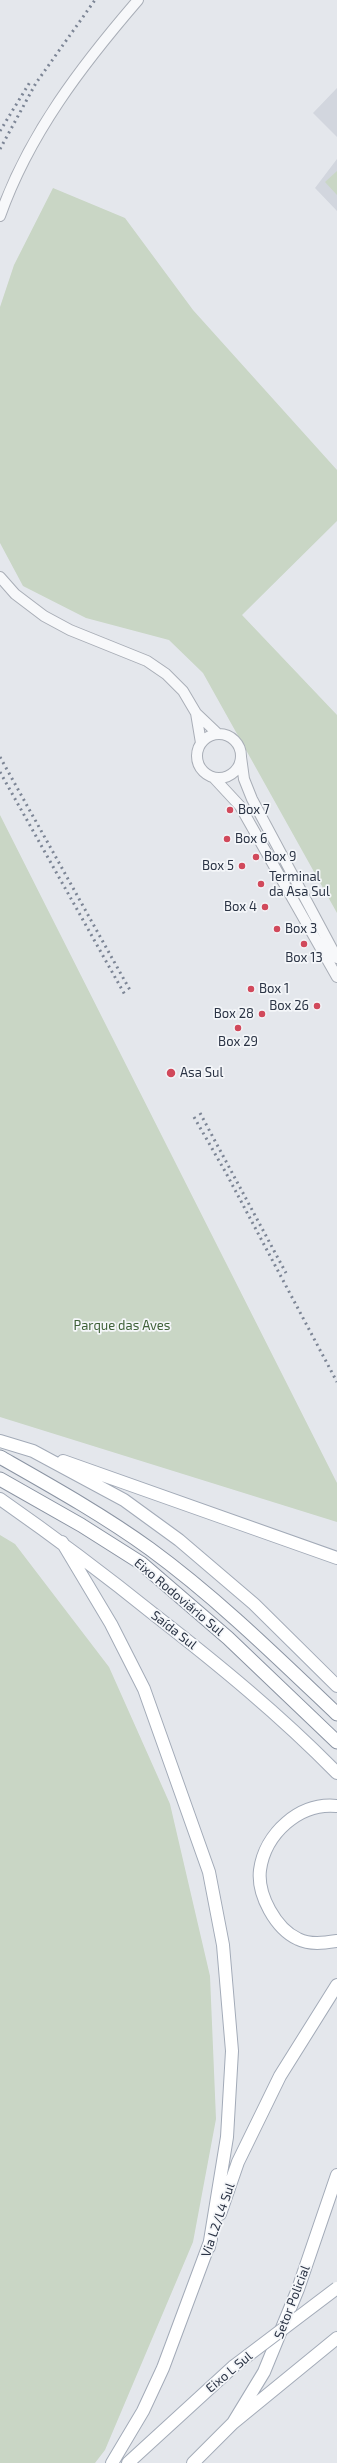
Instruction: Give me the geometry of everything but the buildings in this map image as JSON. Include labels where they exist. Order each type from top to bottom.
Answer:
[{"type":"highway","name":"Eixo Rodoviário Sul","points":[[0,1457],[48,1485],[150,1549],[241,1624],[337,1714]]},
{"type":"highway","name":"Eixo Rodoviário Sul","points":[[0,1479],[81,1525],[141,1563],[228,1638],[337,1742]]},
{"type":"main road","points":[[0,1441],[33,1451],[337,1558]]},
{"type":"main road","points":[[33,1451],[124,1500],[179,1540],[254,1604],[337,1686]]},
{"type":"main road","name":"Saída Sul","points":[[0,1499],[62,1542],[229,1673],[298,1733],[337,1772]]},
{"type":"main road","points":[[62,1542],[111,1624],[144,1689],[209,1872],[224,1946],[232,2052],[227,2137],[209,2247]]},
{"type":"main road","points":[[337,1806],[310,1809],[294,1817],[278,1830],[268,1847],[260,1871],[264,1900],[276,1921],[298,1939],[320,1944],[337,1942]]},
{"type":"main road","name":"Via L2/L4 Sul","points":[[112,2463],[143,2411],[163,2368],[209,2247],[238,2162],[280,2076],[337,1985]]},
{"type":"main road","name":"Setor Policial","points":[[232,2423],[264,2372],[298,2289],[337,2175]]},
{"type":"main road","name":"Eixo L Sul","points":[[128,2463],[234,2366],[337,2288]]},
{"type":"main road","points":[[193,2463],[232,2423],[337,2338]]},
{"type":"street","points":[[0,216],[22,164],[66,90],[138,0]]},
{"type":"street","points":[[0,577],[15,594],[44,616],[70,630],[147,661],[166,674],[183,691],[196,712],[217,734]]},
{"type":"street","points":[[196,712],[200,743],[197,752],[198,764],[206,774],[214,778],[240,806],[337,977]]},
{"type":"street","points":[[200,743],[208,736],[217,734],[226,735],[234,740],[240,748],[244,779],[252,799],[337,958]]},
{"type":"street","points":[[214,778],[224,778],[233,774],[239,766],[241,757]]},
{"type":"shaded area","points":[[337,88],[337,137],[313,113]]},
{"type":"shaded area","points":[[337,159],[337,211],[315,188]]},
{"type":"green space","points":[[337,171],[337,195],[325,182]]},
{"type":"green space","points":[[53,188],[125,218],[193,310],[337,470],[337,521],[242,615],[337,715],[337,913],[203,673],[169,640],[86,618],[23,586],[0,543],[0,307],[14,265]]},
{"type":"green space","name":"Parque das Aves","points":[[0,815],[337,1483],[337,1522],[0,1417]]},
{"type":"green space","points":[[0,1535],[15,1544],[109,1667],[170,1804],[210,1976],[216,2119],[193,2242],[105,2450],[95,2463],[0,2463]]},
{"type":"railway","points":[[0,149],[36,83],[95,0]]},
{"type":"railway","points":[[0,131],[30,82]]},
{"type":"railway","points":[[0,757],[131,992]]},
{"type":"railway","points":[[0,772],[125,995]]},
{"type":"railway","points":[[200,1113],[286,1273]]},
{"type":"railway","points":[[194,1117],[226,1173],[337,1382]]},
{"type":"place","name":"Box 7","points":[[230,810]]},
{"type":"place","name":"Box 6","points":[[227,839]]},
{"type":"place","name":"Box 9","points":[[256,857]]},
{"type":"place","name":"Box 5","points":[[242,866]]},
{"type":"place","name":"Terminal da Asa Sul","points":[[261,884]]},
{"type":"place","name":"Box 4","points":[[265,907]]},
{"type":"place","name":"Box 3","points":[[277,929]]},
{"type":"place","name":"Box 13","points":[[304,944]]},
{"type":"place","name":"Box 1","points":[[251,989]]},
{"type":"place","name":"Box 26","points":[[317,1006]]},
{"type":"place","name":"Box 28","points":[[262,1014]]},
{"type":"place","name":"Box 29","points":[[238,1028]]},
{"type":"place","name":"Asa Sul","points":[[171,1073]]}]
